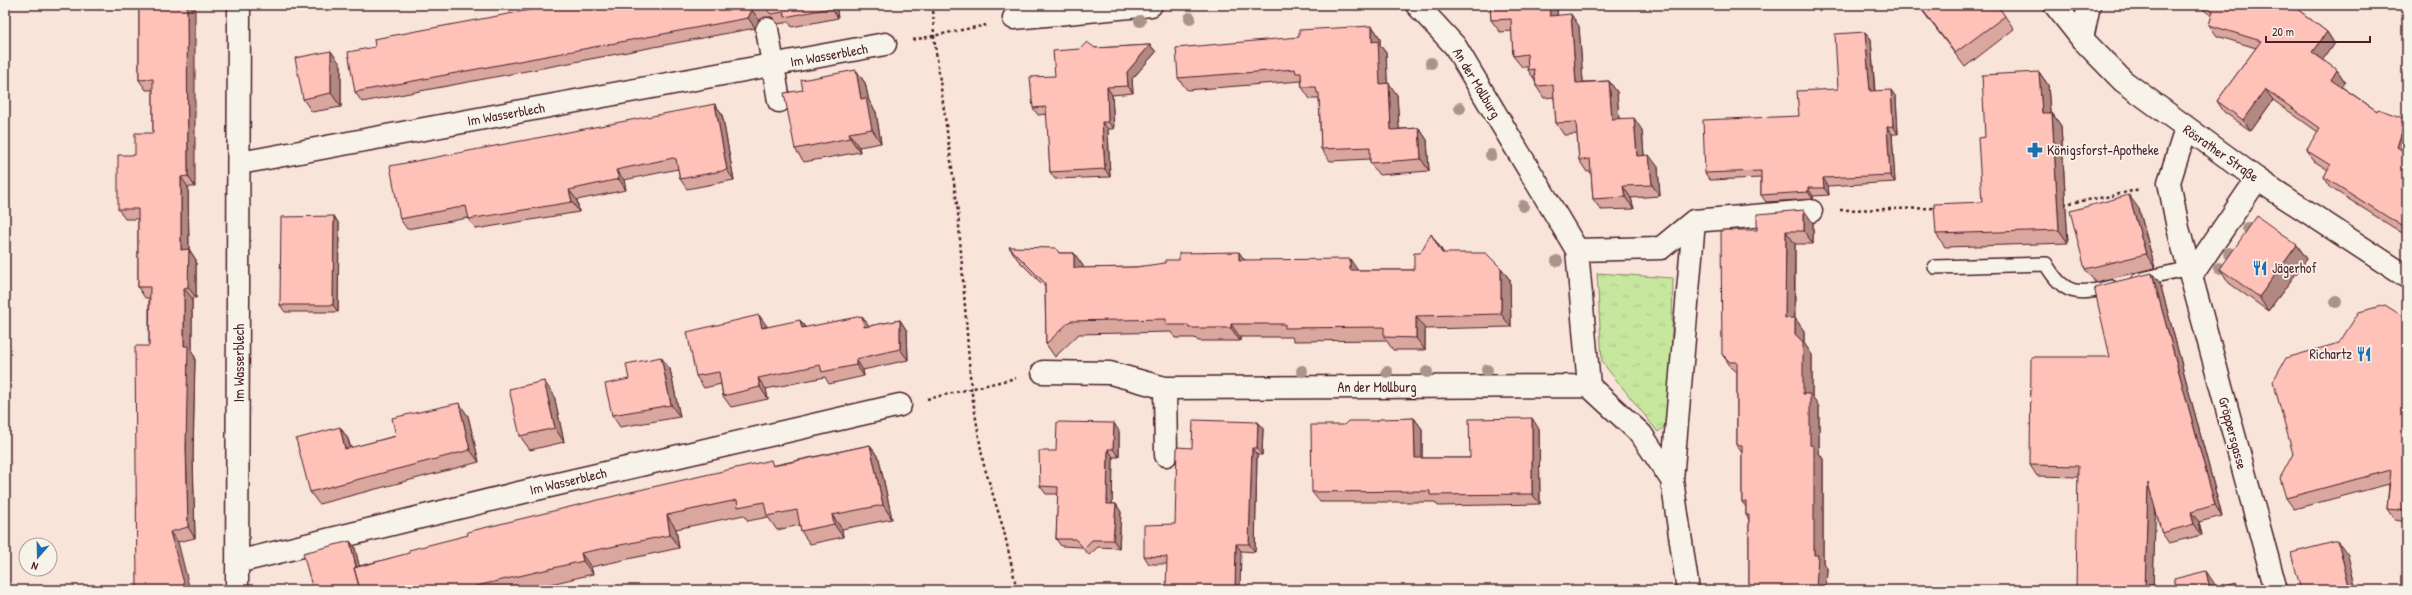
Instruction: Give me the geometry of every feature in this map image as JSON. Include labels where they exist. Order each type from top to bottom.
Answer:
[{"type":"street","name":"Im Wasserblech","points":[[238,590],[240,163],[239,5]]},
{"type":"street","points":[[1014,18],[1124,6],[1151,5]]},
{"type":"street","name":"An der Mollburg","points":[[1043,372],[1110,373],[1165,388],[1589,386],[1577,250],[1455,46],[1417,5]]},
{"type":"street","name":"Rösrather Straße","points":[[2055,5],[2082,39],[2123,80],[2186,129],[2257,179],[2407,277]]},
{"type":"street","points":[[2082,39],[2089,5]]},
{"type":"street","name":"Im Wasserblech","points":[[767,29],[779,101]]},
{"type":"street","name":"Im Wasserblech","points":[[240,163],[885,44]]},
{"type":"street","points":[[2169,182],[2186,129]]},
{"type":"street","points":[[2190,272],[2257,179]]},
{"type":"street","name":"Gröppersgasse","points":[[2169,182],[2190,272],[2276,590]]},
{"type":"street","points":[[1577,250],[1661,248],[1694,220],[1810,211]]},
{"type":"street","points":[[1688,590],[1672,480],[1694,220]]},
{"type":"street","points":[[1589,386],[1641,434],[1672,480]]},
{"type":"street","points":[[1165,388],[1166,455]]},
{"type":"street","name":"Im Wasserblech","points":[[238,562],[519,493],[900,405]]},
{"type":"lane","points":[[1935,267],[2046,264],[2054,279],[2066,290],[2085,293],[2190,272]]},
{"type":"path","points":[[933,5],[934,37],[958,212],[971,388],[983,462],[1004,531],[1017,590]]},
{"type":"path","points":[[885,44],[934,37],[1014,18]]},
{"type":"path","points":[[2057,204],[2111,196],[2169,182]]},
{"type":"path","points":[[1810,211],[1938,208]]},
{"type":"path","points":[[900,405],[1043,372]]},
{"type":"green space","points":[[1597,273],[1673,278],[1670,422],[1658,432],[1602,362]]},
{"type":"building","points":[[139,5],[187,5],[188,176],[181,177],[181,250],[189,249],[188,287],[184,288],[184,346],[188,346],[186,447],[188,527],[170,532],[184,583],[184,590],[137,590],[135,346],[149,346],[150,287],[138,287],[138,209],[118,209],[118,155],[135,155],[135,133],[153,133],[153,79],[139,80]]},
{"type":"building","points":[[551,5],[831,5],[831,8],[785,17],[784,12],[771,14],[765,8],[758,7],[752,10],[748,18],[355,92],[348,52],[375,47],[374,39]]},
{"type":"building","points":[[1490,5],[1549,5],[1550,16],[1571,14],[1576,83],[1609,81],[1612,119],[1634,118],[1637,156],[1649,155],[1652,185],[1623,186],[1625,197],[1593,199],[1590,159],[1579,160],[1576,122],[1556,123],[1553,85],[1536,86],[1534,69],[1528,70],[1527,54],[1513,56],[1511,19],[1491,20]]},
{"type":"building","points":[[1919,5],[1997,5],[2005,16],[1955,53]]},
{"type":"building","points":[[2205,5],[2292,5],[2327,32],[2312,52],[2337,70],[2331,80],[2377,111],[2378,109],[2406,119],[2397,147],[2407,154],[2407,218],[2402,226],[2324,177],[2330,165],[2306,150],[2320,128],[2265,89],[2243,120],[2217,101],[2261,41],[2209,25],[2213,11]]},
{"type":"building","points":[[1372,26],[1372,42],[1378,41],[1380,84],[1389,83],[1391,130],[1419,128],[1421,159],[1370,163],[1370,147],[1321,149],[1319,93],[1317,93],[1316,87],[1302,87],[1301,73],[1296,73],[1295,69],[1178,78],[1176,48],[1299,37],[1299,30]]},
{"type":"building","points":[[1865,32],[1870,91],[1891,90],[1893,126],[1887,127],[1890,175],[1823,178],[1824,188],[1808,188],[1808,192],[1761,195],[1761,171],[1705,173],[1703,120],[1799,116],[1797,91],[1838,89],[1835,34]]},
{"type":"building","points":[[1087,42],[1095,48],[1150,45],[1127,72],[1128,86],[1107,87],[1108,122],[1102,122],[1105,169],[1050,172],[1046,107],[1033,108],[1030,77],[1055,76],[1053,51],[1080,49]]},
{"type":"building","points":[[331,51],[331,93],[303,99],[295,58]]},
{"type":"building","points":[[856,70],[861,99],[866,98],[872,129],[849,133],[850,138],[795,149],[784,93],[803,90],[801,80]]},
{"type":"building","points":[[2039,72],[2042,113],[2052,113],[2059,230],[1936,234],[1934,204],[1982,202],[1978,138],[1985,137],[1982,75]]},
{"type":"building","points":[[715,104],[727,170],[680,179],[676,159],[673,158],[616,170],[619,179],[569,190],[572,202],[469,219],[466,206],[400,219],[390,166]]},
{"type":"building","points":[[2129,195],[2146,254],[2085,269],[2070,211]]},
{"type":"building","points":[[1804,210],[1804,231],[1786,231],[1785,318],[1795,318],[1795,334],[1803,342],[1803,394],[1810,394],[1810,445],[1814,446],[1814,555],[1818,555],[1816,589],[1820,590],[1749,590],[1749,515],[1746,515],[1746,502],[1742,502],[1742,445],[1737,445],[1737,362],[1730,362],[1722,354],[1721,230],[1757,230],[1757,214]]},
{"type":"building","points":[[334,216],[333,305],[280,305],[281,217]]},
{"type":"building","points":[[2257,216],[2297,245],[2259,297],[2220,269]]},
{"type":"building","points":[[1431,234],[1442,253],[1486,253],[1501,268],[1501,314],[1416,316],[1416,338],[1384,337],[1384,327],[1285,328],[1285,324],[1231,324],[1231,328],[1189,328],[1188,325],[1166,325],[1166,319],[1070,321],[1046,344],[1045,283],[1009,247],[1056,248],[1059,253],[1074,253],[1074,268],[1136,267],[1165,263],[1165,260],[1179,260],[1179,253],[1239,252],[1239,260],[1350,259],[1350,270],[1414,270],[1414,253],[1420,253]]},
{"type":"building","points":[[2152,273],[2215,505],[2191,512],[2194,524],[2162,533],[2148,483],[2145,590],[2076,590],[2078,466],[2030,465],[2031,357],[2110,357],[2094,287]]},
{"type":"building","points":[[2385,305],[2407,319],[2407,511],[2387,509],[2391,470],[2286,498],[2280,478],[2293,454],[2273,381],[2286,358],[2339,343],[2359,312]]},
{"type":"building","points":[[759,315],[762,328],[800,320],[802,328],[862,316],[864,327],[900,320],[900,349],[856,359],[856,365],[822,372],[820,365],[758,378],[760,387],[723,396],[719,372],[696,376],[687,332]]},
{"type":"building","points":[[661,357],[671,405],[612,415],[605,384],[629,379],[626,364]]},
{"type":"building","points":[[544,381],[555,428],[520,436],[509,389]]},
{"type":"building","points":[[459,403],[470,450],[310,492],[296,439],[340,427],[345,449],[396,436],[392,418]]},
{"type":"building","points":[[1414,418],[1415,458],[1470,458],[1469,419],[1532,418],[1532,494],[1430,495],[1430,491],[1312,492],[1311,425],[1344,425],[1348,421],[1377,421],[1380,419]]},
{"type":"building","points":[[1193,420],[1258,422],[1257,448],[1252,448],[1249,544],[1236,544],[1235,590],[1166,590],[1167,557],[1144,556],[1144,525],[1175,524],[1177,447],[1192,448]]},
{"type":"building","points":[[1057,422],[1114,423],[1113,449],[1108,449],[1107,504],[1116,504],[1113,540],[1092,540],[1084,548],[1075,539],[1056,539],[1058,487],[1040,486],[1039,451],[1056,451]]},
{"type":"building","points":[[870,445],[883,505],[832,515],[834,524],[801,531],[797,510],[767,516],[764,502],[738,507],[737,500],[667,515],[670,535],[581,553],[583,561],[468,588],[468,590],[360,590],[354,568],[409,553],[409,550],[468,535],[467,532],[635,491],[771,460],[773,466]]},
{"type":"building","points":[[350,541],[356,567],[354,568],[360,590],[313,590],[303,553]]},
{"type":"building","points":[[2338,541],[2350,590],[2301,590],[2291,553]]},
{"type":"building","points":[[2206,571],[2210,590],[2177,590],[2174,579]]},
{"type":"building","points":[[2236,583],[2238,590],[2213,590]]},
{"type":"place","name":"Königsforst-Apotheke","points":[[2035,150]]},
{"type":"place","name":"Jägerhof","points":[[2260,268]]},
{"type":"place","name":"Richartz","points":[[2364,354]]}]
